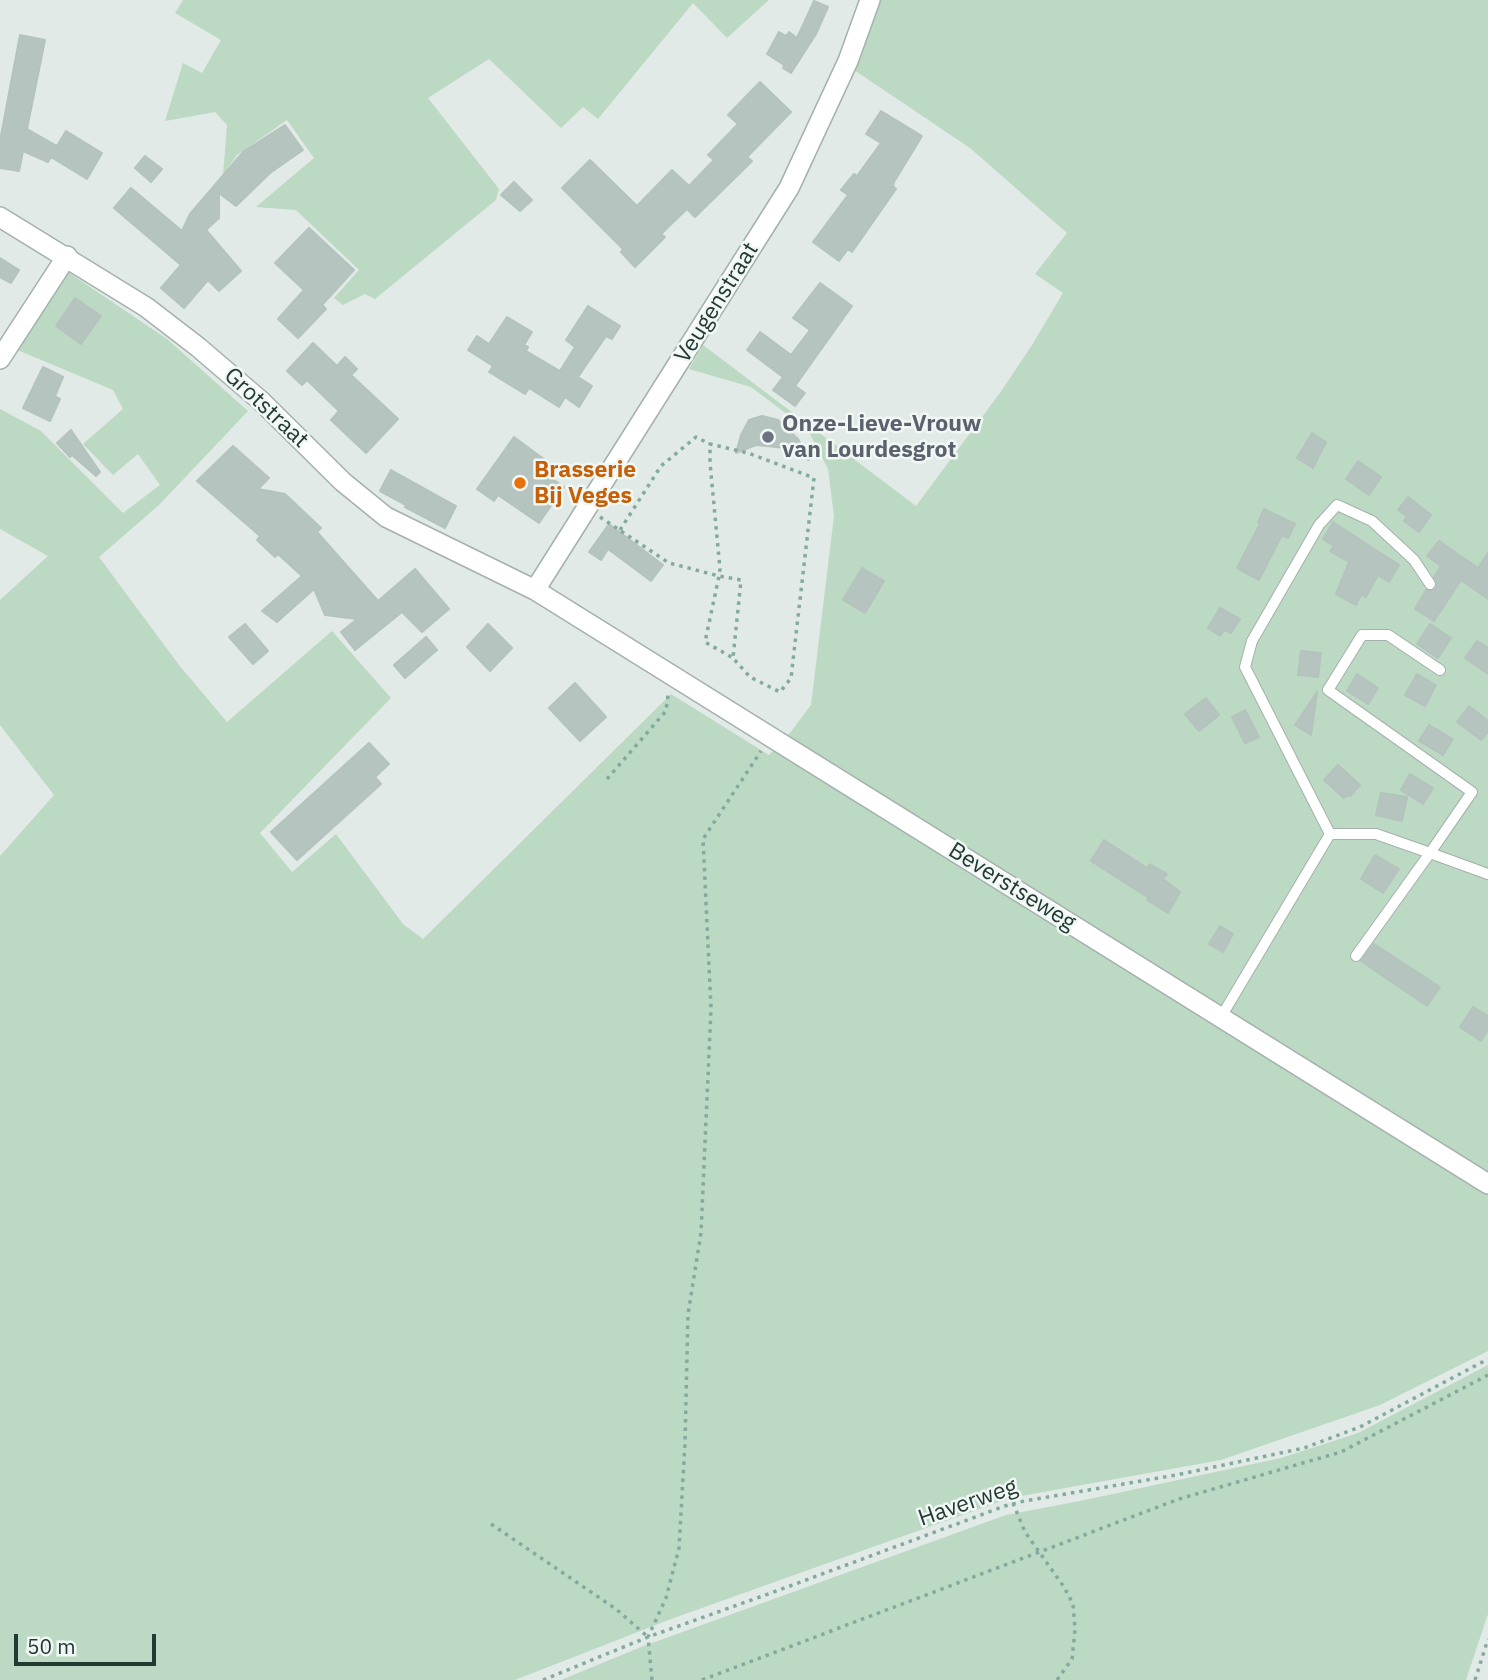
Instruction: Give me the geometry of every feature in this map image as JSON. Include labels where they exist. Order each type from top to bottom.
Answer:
[{"type":"street","name":"Veugenstraat","points":[[535,590],[789,188],[848,61],[870,0]]},
{"type":"street","name":"Grotstraat","points":[[0,217],[146,307],[198,346],[261,401],[343,482],[386,517],[535,590]]},
{"type":"street","points":[[0,359],[67,256]]},
{"type":"street","name":"Beverstseweg","points":[[535,590],[1488,1184]]},
{"type":"lane","points":[[1330,834],[1245,667],[1252,640],[1319,525],[1337,505],[1371,521],[1414,560],[1430,584]]},
{"type":"lane","points":[[1356,956],[1472,792],[1328,690],[1362,635],[1388,635],[1440,670]]},
{"type":"lane","points":[[1330,834],[1376,834],[1488,874]]},
{"type":"lane","points":[[1221,1017],[1330,834]]},
{"type":"path","points":[[620,530],[661,466],[696,437],[814,478],[791,678],[780,692],[750,677],[733,658],[705,642],[720,569],[709,463],[710,443]]},
{"type":"path","points":[[588,509],[669,563],[741,580],[733,658]]},
{"type":"path","points":[[607,779],[666,711],[671,675]]},
{"type":"path","points":[[652,1680],[648,1637],[666,1598],[679,1548],[688,1314],[701,1233],[711,1008],[703,839],[770,737]]},
{"type":"path","name":"Haverweg","points":[[542,1680],[648,1637],[1013,1503],[1176,1475],[1304,1448],[1360,1427],[1488,1359]]},
{"type":"path","points":[[702,1680],[1179,1499],[1341,1452],[1488,1375]]},
{"type":"path","points":[[1013,1503],[1025,1532],[1073,1604],[1075,1630],[1072,1659],[1057,1680]]},
{"type":"path","points":[[491,1524],[616,1609],[648,1637]]},
{"type":"path","points":[[1475,1680],[1488,1640]]},
{"type":"green space","points":[[183,0],[769,0],[727,38],[693,3],[598,119],[583,107],[561,128],[489,59],[428,98],[499,189],[496,200],[375,299],[365,294],[343,305],[334,298],[359,270],[296,210],[256,207],[314,158],[287,120],[237,155],[223,175],[227,125],[215,112],[165,121],[183,63],[202,73],[221,40],[175,13]]},
{"type":"green space","points":[[879,0],[1488,0],[1488,1351],[1380,1405],[1221,1460],[1010,1498],[671,1619],[515,1680],[0,1680],[0,856],[54,795],[0,725],[0,600],[48,556],[0,529],[0,409],[41,431],[123,513],[160,485],[138,454],[113,475],[83,444],[123,409],[113,390],[15,349],[68,272],[167,339],[248,411],[159,505],[99,557],[179,665],[227,722],[332,631],[391,698],[260,833],[292,872],[336,834],[403,924],[423,939],[671,694],[769,755],[811,705],[834,516],[828,469],[808,430],[751,387],[689,369],[703,345],[916,506],[1002,390],[1063,293],[1035,274],[1067,233],[970,148],[851,68]]},
{"type":"green space","points":[[1488,1365],[1488,1614],[1466,1680],[561,1680],[641,1647],[1006,1515],[1281,1458],[1358,1433]]},
{"type":"building","points":[[814,1],[828,7],[816,34],[791,73],[767,54],[779,32],[786,36],[789,32],[797,38]]},
{"type":"building","points":[[20,35],[45,40],[27,129],[57,146],[66,131],[102,153],[87,179],[51,157],[48,162],[23,151],[19,171],[0,168],[0,141]]},
{"type":"building","points":[[760,82],[791,112],[747,157],[752,161],[742,171],[695,217],[687,209],[661,234],[665,237],[635,267],[621,252],[623,249],[562,188],[590,160],[637,206],[672,170],[689,186],[714,160],[708,155],[738,124],[728,115]]},
{"type":"building","points":[[881,111],[922,136],[894,182],[896,189],[852,252],[848,249],[839,261],[813,242],[848,195],[841,190],[854,174],[857,176],[881,143],[866,134]]},
{"type":"building","points":[[285,125],[303,150],[270,173],[236,206],[219,193],[219,218],[206,230],[241,271],[219,291],[208,280],[184,308],[161,288],[181,265],[114,208],[131,188],[182,231],[190,214],[244,151]]},
{"type":"building","points":[[145,156],[162,169],[151,182],[135,168]]},
{"type":"building","points":[[514,182],[532,200],[520,211],[501,195]]},
{"type":"building","points":[[309,228],[354,270],[322,305],[326,309],[298,338],[278,319],[304,290],[275,263]]},
{"type":"building","points":[[0,258],[19,270],[11,283],[0,277]]},
{"type":"building","points":[[820,283],[852,306],[795,386],[805,393],[795,406],[773,390],[783,377],[747,350],[760,332],[791,355],[810,330],[793,318]]},
{"type":"building","points":[[75,298],[101,316],[81,344],[56,326]]},
{"type":"building","points":[[588,306],[620,326],[612,339],[606,336],[578,377],[592,386],[579,407],[565,397],[559,407],[529,388],[525,394],[489,372],[493,366],[468,350],[477,336],[489,344],[507,317],[532,332],[524,345],[528,347],[526,351],[560,371],[575,347],[566,340]]},
{"type":"building","points":[[313,343],[337,366],[345,357],[357,369],[351,375],[398,419],[366,453],[331,420],[339,411],[307,380],[302,385],[287,371]]},
{"type":"building","points":[[43,367],[63,377],[55,396],[60,399],[50,421],[23,408]]},
{"type":"building","name":"Onze-Lieve-Vrouw van Lourdesgrot","points":[[762,416],[778,420],[798,439],[809,460],[786,448],[756,445],[736,453],[749,420]]},
{"type":"building","points":[[71,430],[100,472],[96,476],[72,455],[70,457],[57,443]]},
{"type":"building","points":[[1312,433],[1326,442],[1313,468],[1297,458]]},
{"type":"building","name":"Brasserie Bij Veges","points":[[514,437],[556,468],[551,478],[564,487],[539,523],[498,495],[494,501],[477,489]]},
{"type":"building","points":[[233,446],[269,478],[258,489],[285,494],[321,528],[317,532],[378,601],[415,569],[449,609],[422,632],[402,612],[355,650],[341,632],[357,619],[325,615],[314,589],[277,622],[262,611],[302,576],[278,554],[275,557],[257,540],[260,536],[197,481]]},
{"type":"building","points":[[1358,461],[1381,477],[1369,495],[1346,479]]},
{"type":"building","points":[[391,470],[456,506],[445,528],[380,491]]},
{"type":"building","points":[[1408,497],[1431,515],[1419,532],[1404,521],[1407,516],[1398,510]]},
{"type":"building","points":[[1264,509],[1295,524],[1288,538],[1282,535],[1259,580],[1237,568],[1260,524],[1258,522]]},
{"type":"building","points":[[1333,522],[1399,565],[1389,582],[1378,575],[1366,597],[1361,595],[1356,605],[1336,594],[1349,562],[1330,551],[1334,546],[1323,539]]},
{"type":"building","points":[[609,524],[663,565],[651,581],[608,549],[601,560],[589,552]]},
{"type":"building","points":[[1439,541],[1478,568],[1488,553],[1488,599],[1461,580],[1434,621],[1415,609],[1426,590],[1434,590],[1437,587],[1434,577],[1441,566],[1427,556]]},
{"type":"building","points":[[862,568],[884,581],[865,613],[843,600]]},
{"type":"building","points":[[1220,608],[1240,619],[1231,633],[1224,630],[1220,636],[1208,628]]},
{"type":"building","points":[[245,624],[268,651],[253,664],[229,637]]},
{"type":"building","points":[[488,624],[512,648],[490,671],[467,647]]},
{"type":"building","points":[[1430,624],[1451,638],[1438,658],[1417,644]]},
{"type":"building","points":[[426,637],[437,650],[405,678],[394,665]]},
{"type":"building","points":[[1477,641],[1488,648],[1488,674],[1465,658]]},
{"type":"building","points":[[1301,651],[1321,653],[1318,677],[1298,675]]},
{"type":"building","points":[[1357,674],[1378,688],[1368,704],[1347,691]]},
{"type":"building","points":[[1417,674],[1436,685],[1425,706],[1405,695]]},
{"type":"building","points":[[575,683],[606,717],[580,741],[549,708]]},
{"type":"building","points":[[1317,692],[1311,735],[1295,725]]},
{"type":"building","points":[[1206,698],[1219,715],[1199,731],[1185,714]]},
{"type":"building","points":[[1469,706],[1488,721],[1488,732],[1481,740],[1457,722]]},
{"type":"building","points":[[1245,710],[1259,737],[1245,743],[1232,717]]},
{"type":"building","points":[[1429,725],[1453,739],[1443,755],[1419,741]]},
{"type":"building","points":[[369,743],[389,764],[375,777],[381,784],[297,860],[271,832]]},
{"type":"building","points":[[1338,765],[1360,785],[1350,796],[1344,798],[1324,780]]},
{"type":"building","points":[[1410,774],[1433,788],[1423,804],[1401,790]]},
{"type":"building","points":[[1381,793],[1407,797],[1402,821],[1376,815]]},
{"type":"building","points":[[1104,840],[1147,868],[1150,864],[1167,874],[1163,879],[1180,892],[1168,913],[1091,861]]},
{"type":"building","points":[[1375,855],[1399,869],[1383,893],[1361,879]]},
{"type":"building","points":[[1220,926],[1233,934],[1223,952],[1209,944]]},
{"type":"building","points":[[1374,944],[1440,987],[1427,1006],[1361,961]]},
{"type":"building","points":[[1473,1007],[1488,1016],[1488,1029],[1481,1041],[1460,1027]]},
{"type":"place","name":"Onze-Lieve-Vrouw van Lourdesgrot","points":[[768,437]]},
{"type":"place","name":"Brasserie Bij Veges","points":[[520,483]]}]
